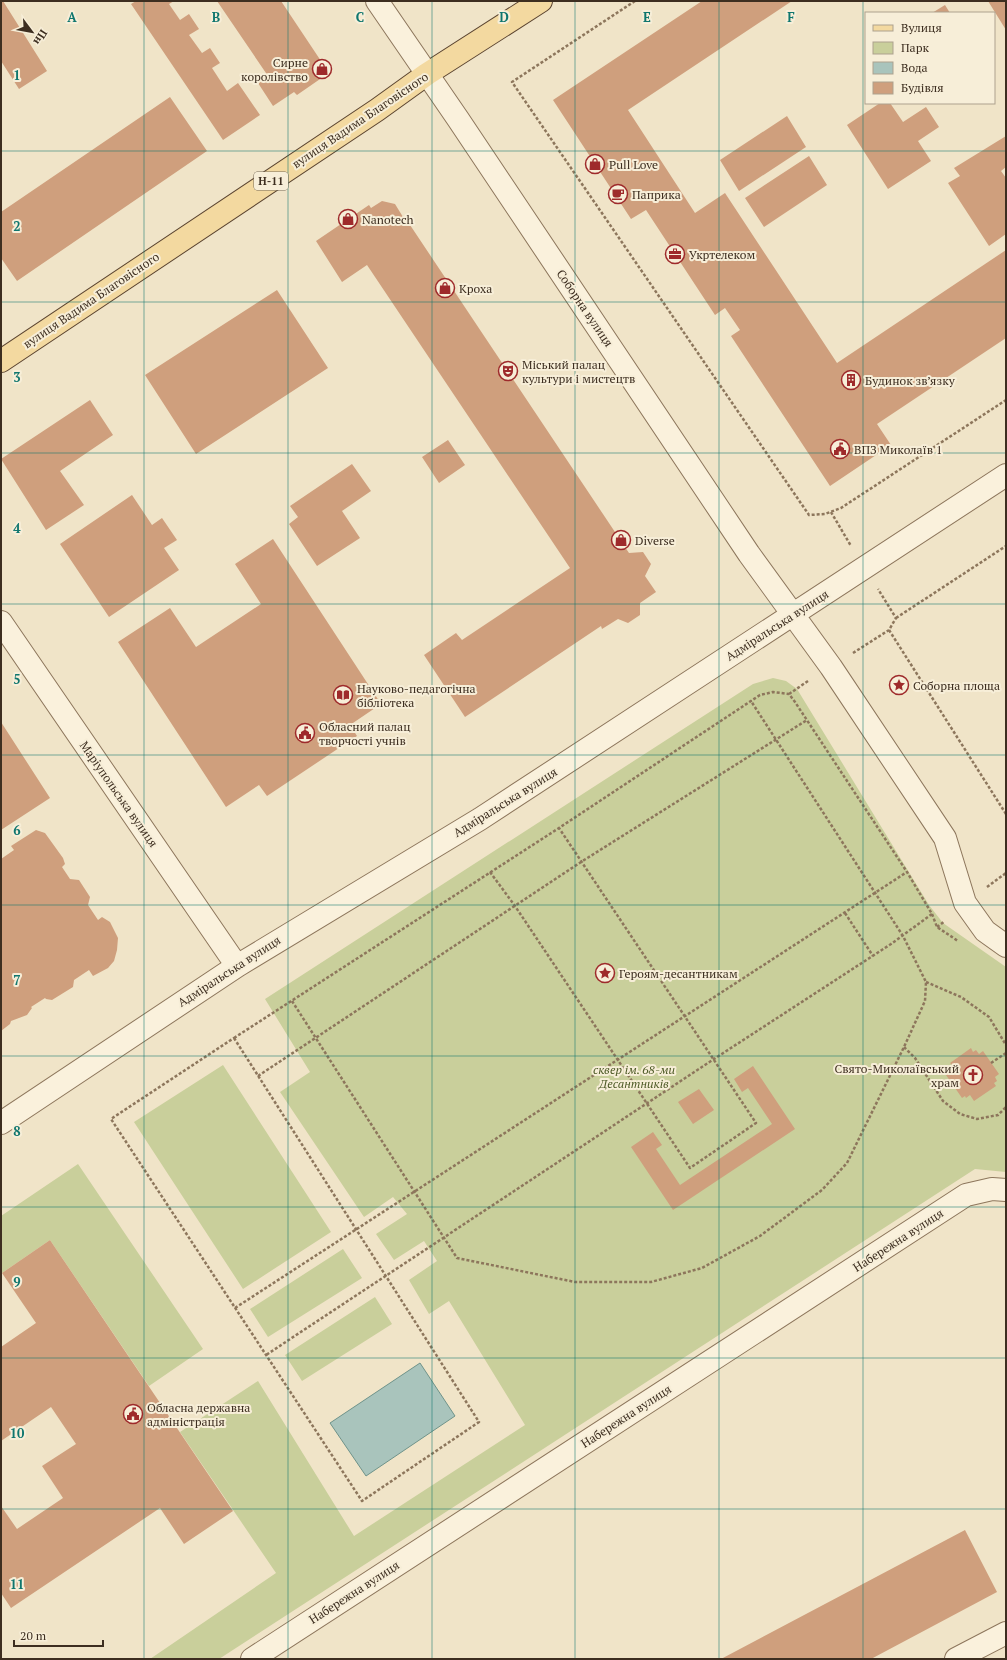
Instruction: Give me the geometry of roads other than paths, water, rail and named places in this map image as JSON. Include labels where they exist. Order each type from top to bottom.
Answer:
[{"type":"main road","name":"вулиця Вадима Благовісного","points":[[1,361],[364,119],[427,74],[541,1]]},
{"type":"street","name":"Соборна вулиця","points":[[377,1],[749,554],[792,615]]},
{"type":"street","name":"Адміральська вулиця","points":[[1,1123],[237,966],[480,820],[1006,475]]},
{"type":"street","points":[[792,615],[831,667],[945,838],[965,903],[985,930],[1006,946]]},
{"type":"street","name":"Маріупольська вулиця","points":[[1,622],[237,966]]},
{"type":"street","name":"Набережна вулиця","points":[[252,1659],[966,1195],[992,1189],[1006,1190]]},
{"type":"street","points":[[956,1659],[1006,1633]]},
{"type":"water","points":[[420,1363],[455,1416],[366,1476],[330,1423]]},
{"type":"place","name":"Сирне королівство","points":[[322,69]]},
{"type":"place","name":"Pull Love","points":[[595,164]]},
{"type":"place","name":"Паприка","points":[[618,194]]},
{"type":"place","name":"Nanotech","points":[[348,219]]},
{"type":"place","name":"Укртелеком","points":[[675,254]]},
{"type":"place","name":"Кроха","points":[[445,288]]},
{"type":"place","name":"Міський палац культури і мистецтв","points":[[508,371]]},
{"type":"place","name":"Будинок зв’язку","points":[[851,380]]},
{"type":"place","name":"ВПЗ Миколаїв 1","points":[[840,449]]},
{"type":"place","name":"Diverse","points":[[621,540]]},
{"type":"place","name":"Соборна площа","points":[[899,685]]},
{"type":"place","name":"Науково-педагогічна бібліотека","points":[[343,695]]},
{"type":"place","name":"Обласний палац творчості учнів","points":[[305,733]]},
{"type":"place","name":"Героям-десантникам","points":[[605,973]]},
{"type":"place","name":"Свято-Миколаївський храм","points":[[973,1075]]},
{"type":"place","name":"Обласна державна адміністрація","points":[[133,1414]]},
{"type":"park label","name":"сквер ім. 68-ми Десантників","points":[[634,1076]]}]
